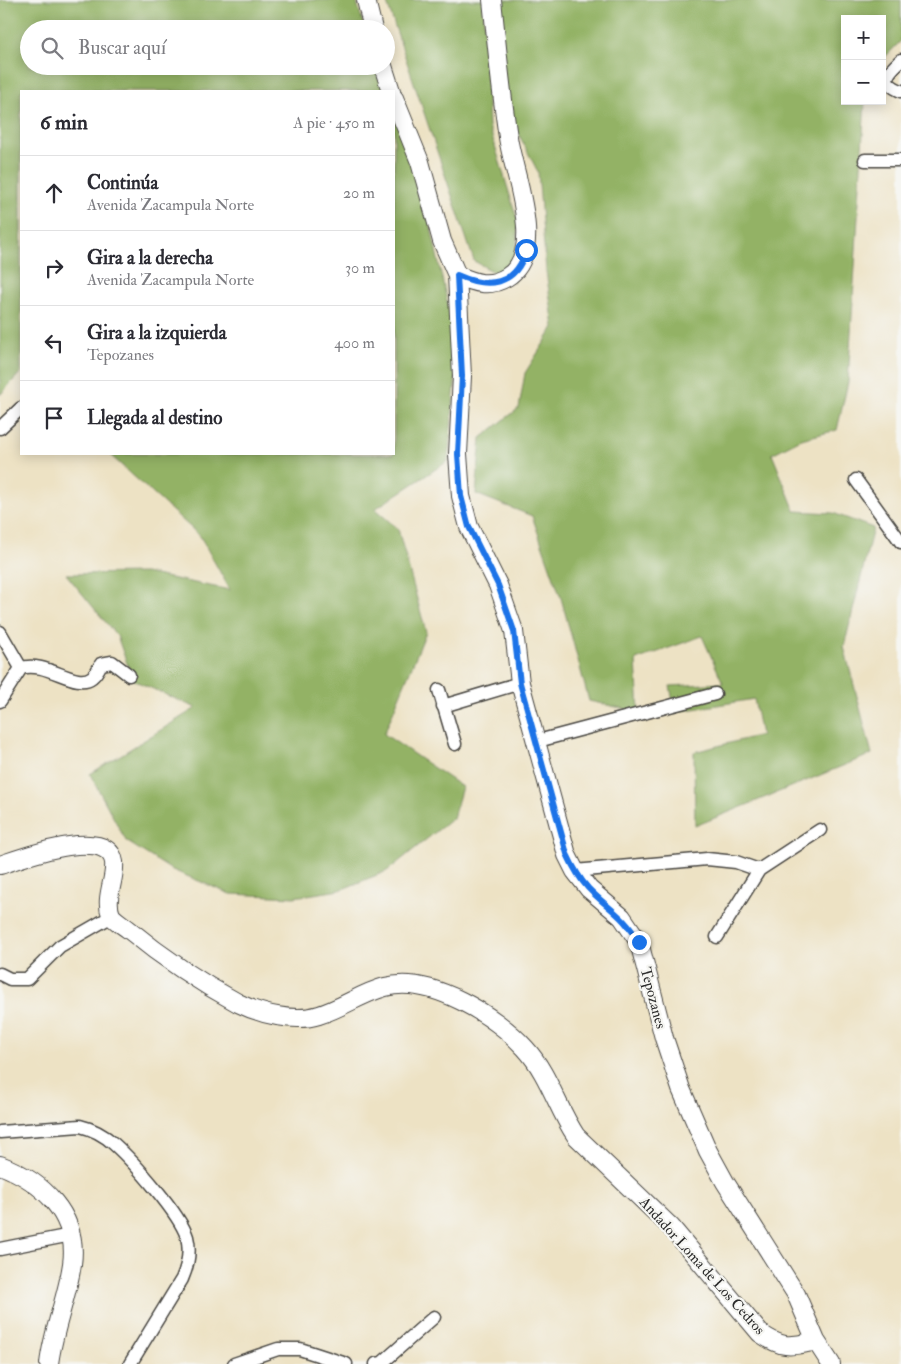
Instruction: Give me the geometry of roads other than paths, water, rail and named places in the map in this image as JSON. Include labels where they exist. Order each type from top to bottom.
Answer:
[{"type":"street","points":[[366,0],[371,20]]},
{"type":"street","points":[[395,100],[420,162],[442,241],[457,275],[477,283],[489,285],[503,280],[514,273],[522,262],[526,250],[524,209],[508,139],[492,0]]},
{"type":"street","points":[[901,60],[889,72],[887,81],[893,87],[901,90]]},
{"type":"street","points":[[386,75],[391,90]]},
{"type":"street","points":[[865,160],[901,160]]},
{"type":"street","name":"Tepozanes","points":[[457,275],[462,376],[458,454],[461,496],[469,527],[498,585],[514,631],[520,683],[534,742],[552,792],[567,854],[575,872],[589,889],[622,917],[639,942],[664,1038],[681,1089],[705,1144],[725,1182],[796,1294],[816,1342],[831,1364]]},
{"type":"street","points":[[0,428],[20,409]]},
{"type":"street","points":[[856,480],[901,542]]},
{"type":"street","points":[[0,632],[22,668]]},
{"type":"street","points":[[0,702],[22,668],[32,665],[45,668],[76,681],[83,681],[92,677],[101,664],[112,662],[129,675]]},
{"type":"street","points":[[443,706],[520,683]]},
{"type":"street","points":[[439,690],[455,744]]},
{"type":"street","points":[[534,742],[715,694]]},
{"type":"street","points":[[717,937],[759,870],[820,830]]},
{"type":"street","points":[[0,865],[62,847],[81,844],[98,846],[108,852],[114,862],[109,906],[112,916],[60,946],[27,980],[10,980],[0,974]]},
{"type":"street","points":[[575,872],[707,859],[736,862],[759,870]]},
{"type":"street","name":"Andador Loma de Los Cedros","points":[[112,916],[158,954],[212,988],[240,1004],[265,1012],[292,1017],[317,1016],[386,987],[412,986],[444,992],[473,1007],[501,1026],[526,1049],[552,1086],[566,1120],[576,1136],[671,1227],[760,1333],[774,1343],[784,1347],[816,1342]]},
{"type":"street","points":[[0,1132],[80,1126],[93,1129],[114,1143],[182,1224],[189,1245],[187,1267],[130,1364]]},
{"type":"street","points":[[0,1164],[18,1172],[55,1200],[71,1235],[72,1264],[54,1331],[49,1364]]},
{"type":"street","points":[[0,1249],[71,1235]]},
{"type":"street","points":[[376,1364],[382,1363],[434,1317]]},
{"type":"street","points":[[234,1364],[278,1349],[300,1349],[346,1364]]}]
